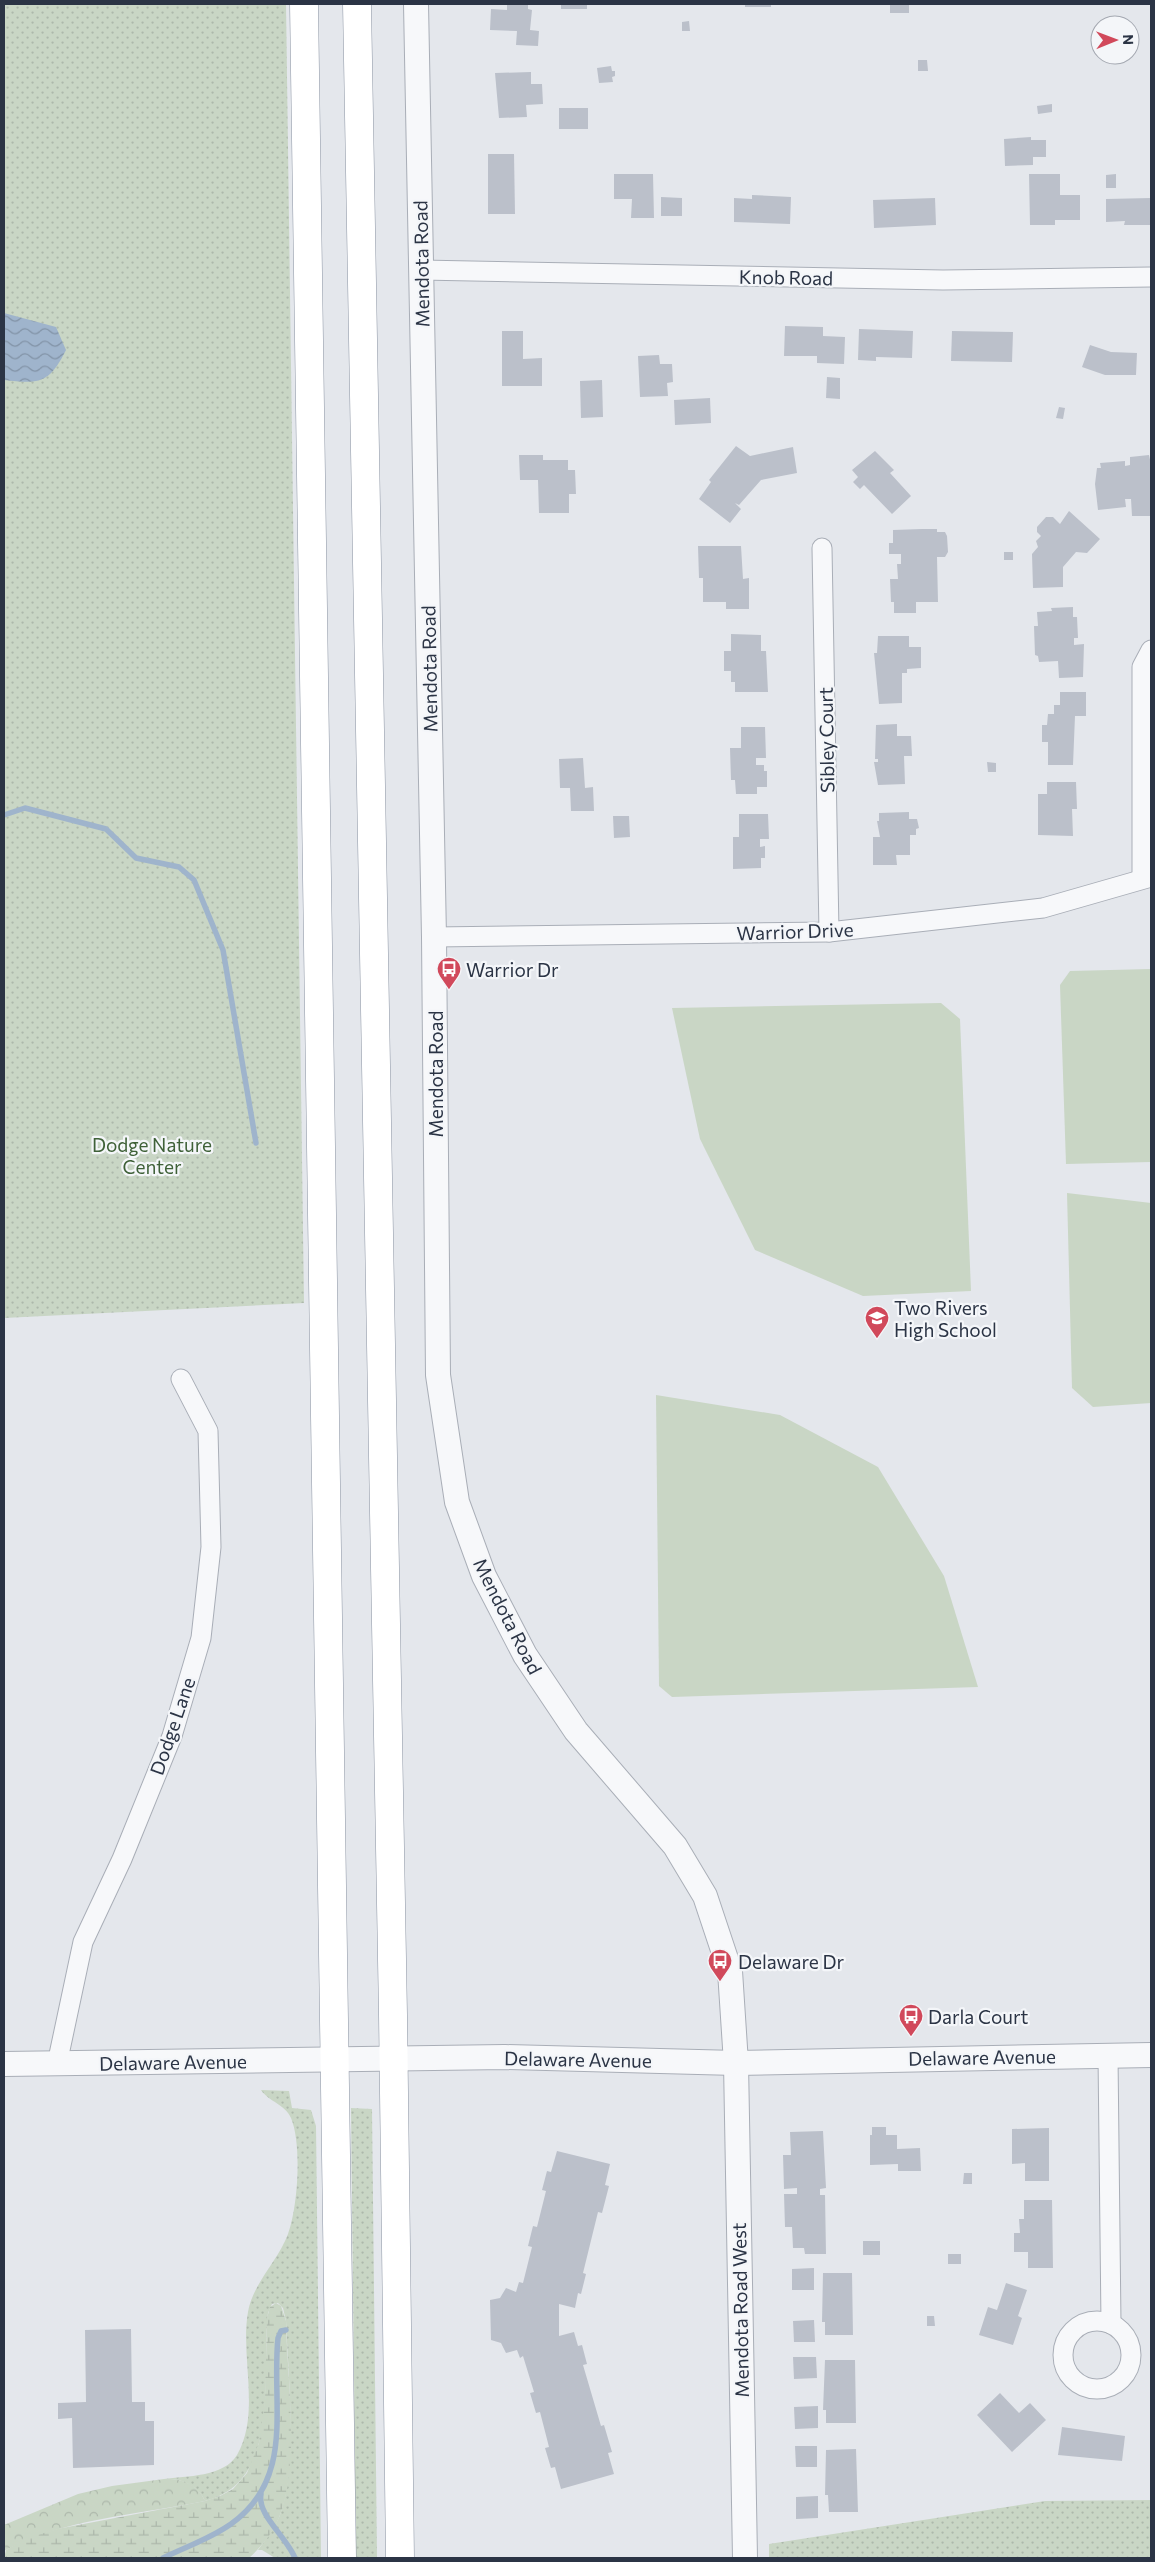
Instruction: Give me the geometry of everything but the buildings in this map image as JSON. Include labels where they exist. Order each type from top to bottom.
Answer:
[{"type":"highway","points":[[304,4],[342,2558]]},
{"type":"highway","points":[[357,4],[400,2558]]},
{"type":"street","name":"Mendota Road","points":[[416,4],[434,937],[438,1375],[457,1502],[484,1576],[525,1655],[576,1731],[675,1846],[705,1896],[730,1970],[736,2062]]},
{"type":"street","name":"Knob Road","points":[[421,270],[943,280],[1151,277]]},
{"type":"street","name":"Sibley Court","points":[[822,548],[829,932]]},
{"type":"street","points":[[1146,878],[1142,667],[1151,650]]},
{"type":"street","name":"Warrior Drive","points":[[434,937],[829,932],[1043,908],[1146,878]]},
{"type":"street","name":"Dodge Lane","points":[[57,2064],[83,1942],[122,1859],[172,1736],[201,1638],[211,1547],[208,1431],[181,1380]]},
{"type":"street","points":[[1108,2055],[1111,2324]]},
{"type":"street","name":"Delaware Avenue","points":[[4,2064],[505,2057],[736,2062],[1151,2055]]},
{"type":"street","name":"Mendota Road West","points":[[736,2062],[745,2558]]},
{"type":"green space","name":"Dodge Nature Center","points":[[4,4],[286,4],[304,1303],[4,1318]]},
{"type":"green space","points":[[1151,969],[1151,1162],[1066,1164],[1060,985],[1070,971]]},
{"type":"green space","points":[[941,1003],[960,1019],[971,1291],[863,1296],[755,1250],[700,1139],[672,1008]]},
{"type":"green space","points":[[1067,1193],[1151,1203],[1151,1403],[1093,1407],[1072,1388]]},
{"type":"green space","points":[[656,1395],[780,1415],[878,1467],[944,1576],[978,1687],[672,1697],[659,1686]]},
{"type":"green space","points":[[261,2090],[289,2091],[292,2108],[311,2110],[316,2126],[321,2558],[275,2558],[262,2550],[258,2550],[273,2529],[280,2515],[286,2495],[289,2471],[290,2393],[286,2321],[283,2308],[278,2303],[272,2304],[268,2313],[266,2394],[263,2422],[257,2449],[247,2472],[230,2490],[205,2501],[198,2491],[183,2481],[164,2479],[204,2474],[223,2468],[237,2455],[244,2439],[249,2403],[246,2347],[248,2312],[255,2291],[284,2244],[288,2234],[294,2208],[298,2159],[297,2143],[291,2118],[285,2109]]},
{"type":"green space","points":[[351,2108],[372,2109],[377,2558],[356,2558]]},
{"type":"green space","points":[[276,2303],[281,2306],[286,2321],[291,2420],[290,2471],[280,2515],[267,2538],[249,2558],[4,2558],[6,2550],[25,2539],[57,2529],[205,2501],[233,2489],[247,2473],[259,2443],[265,2400],[267,2318],[270,2307]]},
{"type":"green space","points":[[164,2479],[188,2483],[198,2490],[205,2501],[77,2524],[27,2540],[4,2551],[4,2525],[78,2494],[112,2486]]},
{"type":"green space","points":[[1151,2500],[1151,2558],[769,2558],[769,2544],[1045,2501]]},
{"type":"water","points":[[4,313],[56,327],[66,350],[54,370],[42,379],[26,382],[4,380]]},
{"type":"waterway","points":[[4,815],[25,808],[106,829],[136,858],[179,867],[194,880],[223,950],[256,1143]]},
{"type":"waterway","points":[[163,2558],[231,2524],[251,2506],[265,2485],[273,2462],[276,2438],[278,2338],[281,2331],[286,2330]]},
{"type":"waterway","points":[[261,2494],[263,2510],[295,2558]]},
{"type":"place","name":"Warrior Dr","points":[[449,990]]},
{"type":"place","name":"Two Rivers High School","points":[[877,1339]]},
{"type":"place","name":"Delaware Dr","points":[[720,1982]]},
{"type":"place","name":"Darla Court","points":[[911,2037]]}]
